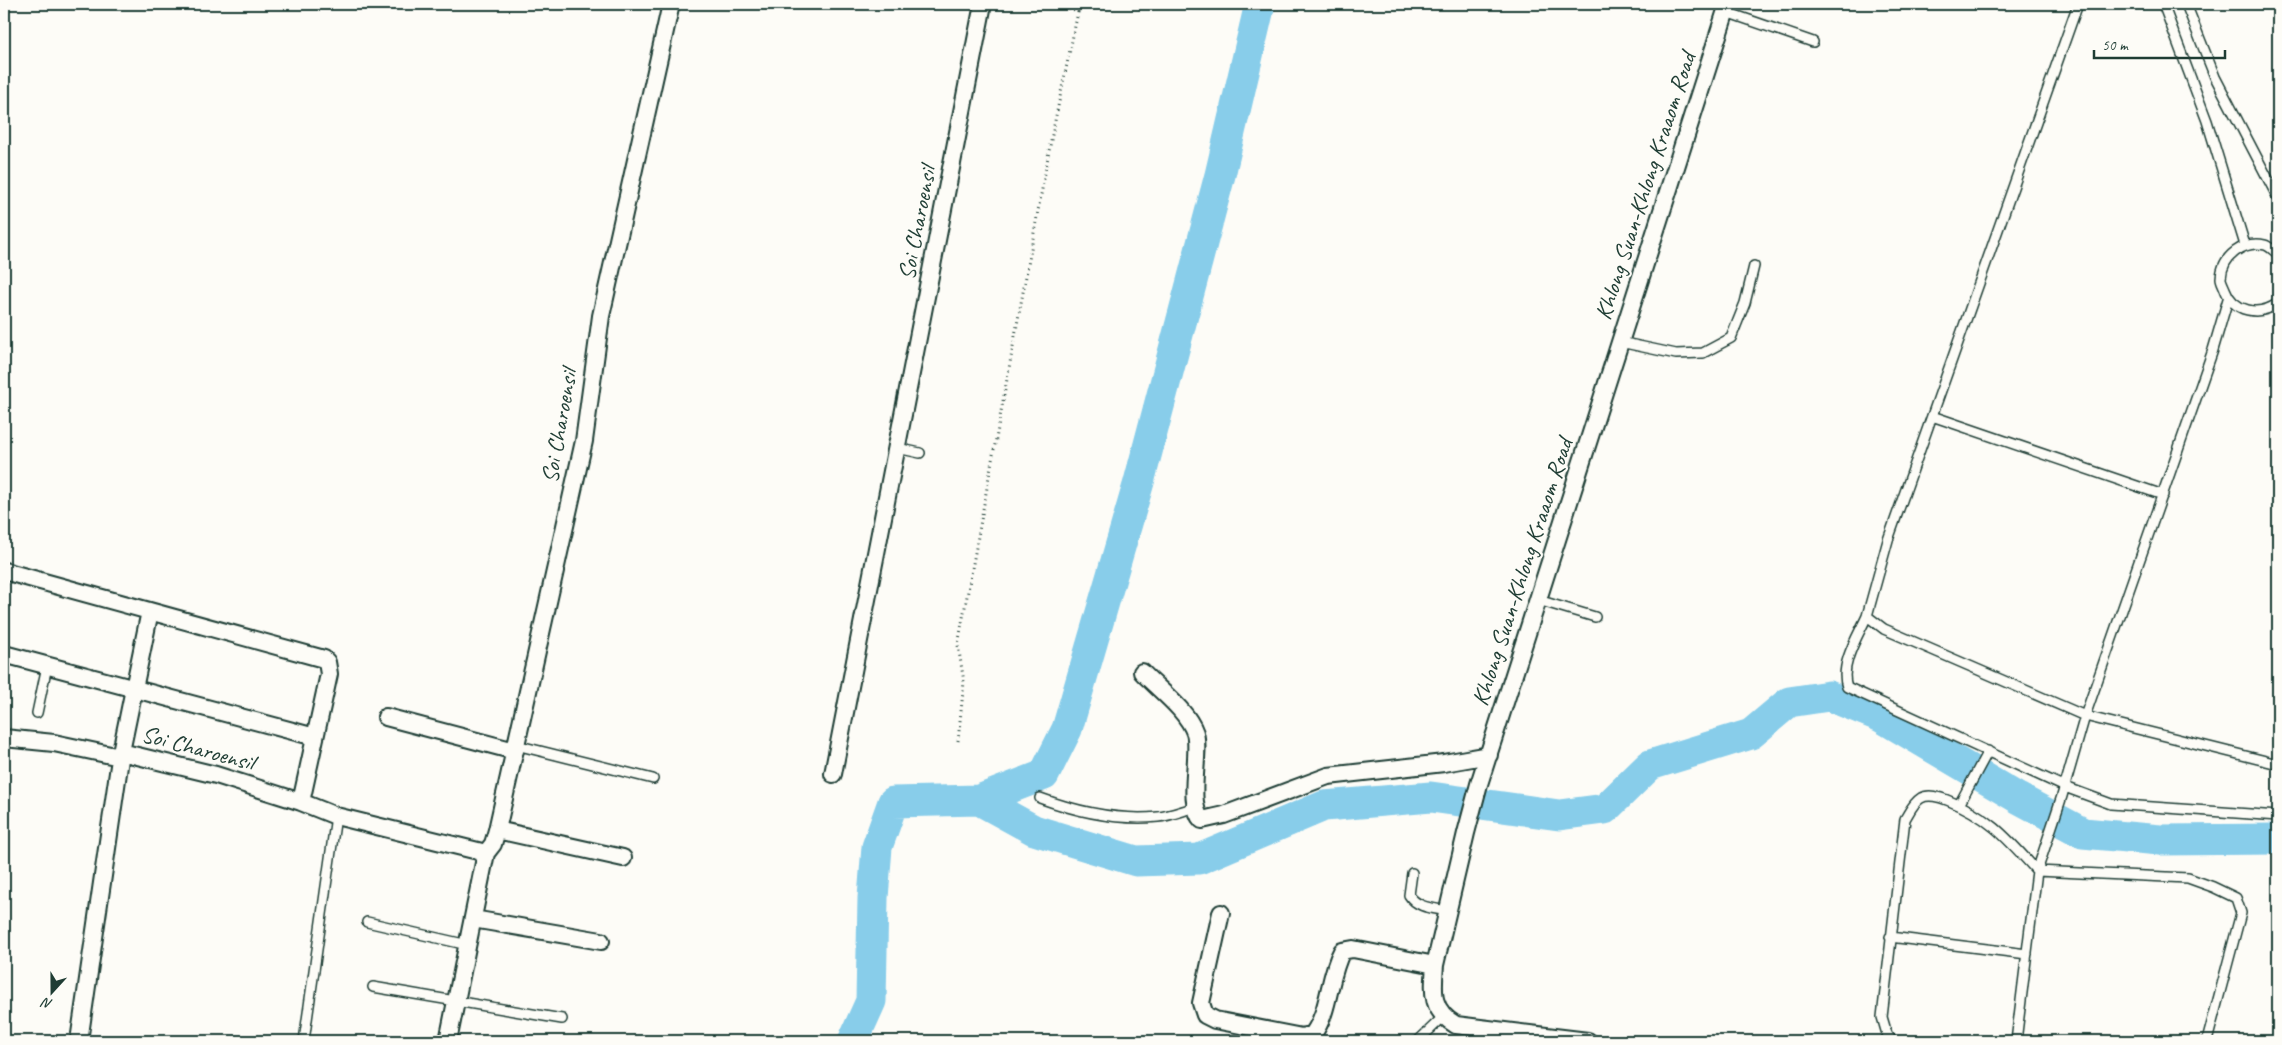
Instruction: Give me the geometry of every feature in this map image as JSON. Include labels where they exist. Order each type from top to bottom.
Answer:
[{"type":"street","name":"Soi Charoensil","points":[[448,1041],[486,853],[493,844],[497,830],[584,441],[601,316],[671,4]]},
{"type":"street","name":"Soi Charoensil","points":[[833,774],[983,4]]},
{"type":"street","name":"Khlong Suan-Khlong Kraaom Road","points":[[1443,1017],[1438,1009],[1433,987],[1435,965],[1466,833],[1538,600],[1727,8]]},
{"type":"street","points":[[4,571],[324,659],[329,668],[329,674],[301,802]]},
{"type":"street","points":[[4,738],[54,743],[120,754],[132,689],[150,611]]},
{"type":"street","points":[[4,654],[315,737]]},
{"type":"street","points":[[1142,672],[1180,711],[1196,735],[1194,767],[1196,807],[1198,817],[1206,820],[1328,776],[1444,763],[1489,755]]},
{"type":"street","points":[[386,717],[515,748]]},
{"type":"street","name":"Soi Charoensil","points":[[80,1041],[120,754],[216,775],[301,802],[336,816],[486,853]]},
{"type":"street","points":[[497,830],[624,858]]},
{"type":"street","points":[[1221,913],[1201,1003],[1204,1015],[1215,1020],[1302,1037],[1313,1034],[1321,1024],[1334,966],[1342,951],[1353,949],[1435,965]]},
{"type":"street","points":[[473,919],[601,941]]},
{"type":"street","points":[[1443,1017],[1456,1024],[1588,1041]]},
{"type":"lane","points":[[2078,4],[1888,540],[1867,616],[1848,660],[1844,678],[1847,687],[2064,791],[2111,804],[2278,816]]},
{"type":"lane","points":[[2163,4],[2207,121],[2244,245]]},
{"type":"lane","points":[[2186,4],[2216,78],[2278,198]]},
{"type":"lane","points":[[1727,8],[1814,42]]},
{"type":"lane","points":[[2016,1041],[2037,872],[2064,791],[2084,716],[2213,350],[2228,299],[2221,279],[2227,258],[2244,245],[2266,245],[2278,254]]},
{"type":"lane","points":[[1620,342],[1676,354],[1703,353],[1731,338],[1746,303],[1754,266]]},
{"type":"lane","points":[[2228,299],[2246,311],[2267,311],[2278,304]]},
{"type":"lane","points":[[1932,416],[2163,495]]},
{"type":"lane","points":[[897,448],[920,453]]},
{"type":"lane","points":[[1538,600],[1595,617]]},
{"type":"lane","points":[[1867,616],[1884,628],[2084,716],[2278,764]]},
{"type":"lane","points":[[37,713],[48,666]]},
{"type":"lane","points":[[515,748],[653,779]]},
{"type":"lane","points":[[1959,805],[1986,754]]},
{"type":"lane","points":[[1892,1041],[1887,1034],[1882,1018],[1905,819],[1913,804],[1923,797],[1940,797],[1990,822],[2037,872],[2188,878],[2236,898],[2241,913],[2207,1041]]},
{"type":"lane","points":[[1040,798],[1107,817],[1159,817],[1196,807]]},
{"type":"lane","points":[[304,1041],[336,816]]},
{"type":"lane","points":[[1412,873],[1408,895],[1412,900],[1418,905],[1448,911]]},
{"type":"lane","points":[[367,922],[468,944]]},
{"type":"lane","points":[[1890,937],[2027,954]]},
{"type":"lane","points":[[372,987],[562,1019]]},
{"type":"lane","points":[[1418,1041],[1443,1017]]},
{"type":"path","points":[[1052,4],[1078,12]]},
{"type":"path","points":[[958,741],[964,682],[958,645],[1052,135],[1081,4]]},
{"type":"waterway","points":[[853,1041],[871,1001],[873,898],[877,847],[893,802],[979,800],[1044,775],[1067,729],[1139,482],[1220,175],[1260,4]]},
{"type":"waterway","points":[[979,800],[1034,830],[1136,861],[1199,859],[1324,806],[1431,797],[1559,815],[1605,809],[1650,765],[1751,734],[1789,702],[1829,696],[1881,717],[2018,798],[2083,833],[2160,840],[2278,839]]}]
